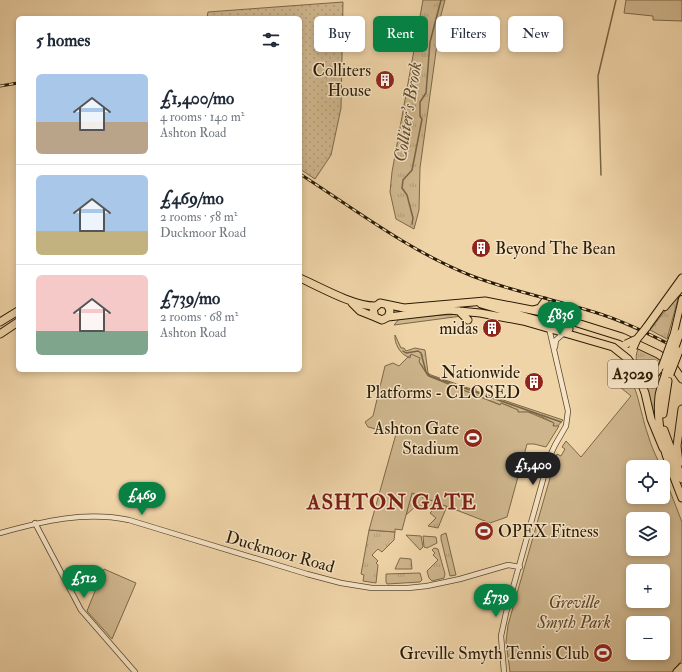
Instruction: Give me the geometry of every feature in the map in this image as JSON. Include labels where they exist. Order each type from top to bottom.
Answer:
[{"type":"highway","name":"A3029","points":[[630,346],[653,320],[658,309],[682,278]]},
{"type":"highway","name":"A3029","points":[[302,279],[349,300],[368,306],[375,306],[380,303],[388,306],[418,308],[456,303],[493,301],[533,310],[594,327],[622,337],[658,354],[670,362],[682,379]]},
{"type":"highway","name":"A3029","points":[[349,300],[360,310],[382,320],[388,317],[403,314],[449,310],[467,311],[505,317],[565,332],[613,347],[622,352],[635,369]]},
{"type":"highway","points":[[533,310],[540,308],[545,301]]},
{"type":"highway","name":"A3029","points":[[469,302],[539,320],[618,344],[630,346]]},
{"type":"highway","points":[[456,303],[467,311]]},
{"type":"highway","points":[[375,306],[373,312],[375,317]]},
{"type":"highway","points":[[388,306],[390,311],[388,317]]},
{"type":"highway","points":[[0,322],[16,311]]},
{"type":"highway","points":[[459,311],[468,320]]},
{"type":"highway","points":[[0,334],[16,323]]},
{"type":"highway","points":[[663,448],[658,419],[659,395],[679,331]]},
{"type":"highway","points":[[681,477],[664,430],[666,370],[682,341]]},
{"type":"highway","name":"A3029","points":[[630,346],[635,369],[645,393],[647,405]]},
{"type":"highway","name":"A3029","points":[[613,347],[630,367],[647,405],[682,498]]},
{"type":"highway","points":[[681,477],[677,446],[682,409]]},
{"type":"highway","points":[[677,672],[682,666]]},
{"type":"main road","name":"A3029","points":[[653,320],[682,287]]},
{"type":"main road","points":[[679,331],[682,299]]},
{"type":"main road","name":"A3029","points":[[635,369],[644,377],[654,376],[666,370]]},
{"type":"street","points":[[504,672],[501,633],[549,458],[566,426],[568,411],[555,348],[549,328]]},
{"type":"street","points":[[555,348],[556,340],[565,332]]},
{"type":"street","name":"Duckmoor Road","points":[[0,533],[54,518],[78,516],[122,519],[334,582],[372,588],[408,588],[427,586],[460,579],[508,565],[520,567]]},
{"type":"street","points":[[35,523],[81,610],[134,672]]},
{"type":"green space","points":[[423,0],[445,0],[441,16],[436,16],[436,51],[420,168],[419,210],[414,229],[396,219],[390,192],[392,172],[414,52],[428,52],[428,16],[420,16]]},
{"type":"green space","points":[[626,0],[682,0],[682,21],[653,20],[653,16],[624,13]]},
{"type":"green space","points":[[343,2],[343,16],[314,16],[314,52],[342,52],[341,108],[331,155],[315,179],[302,170],[302,16],[207,16],[208,12]]},
{"type":"green space","points":[[676,297],[678,297],[678,299],[667,339],[650,330]]},
{"type":"green space","points":[[459,314],[462,316],[394,325],[400,318]]},
{"type":"green space","points":[[395,335],[401,348],[404,348],[406,351],[415,348],[425,350],[428,373],[431,375],[474,390],[475,384],[476,391],[563,420],[557,427],[553,426],[554,423],[538,415],[528,412],[517,412],[518,410],[501,403],[501,405],[428,376],[421,364],[411,355],[408,357],[405,356],[400,351],[395,341]]},
{"type":"green space","points":[[639,348],[661,359],[655,371],[651,374],[643,371],[638,365],[636,356]]},
{"type":"green space","name":"Ashton Gate Stadium","points":[[411,354],[420,358],[419,362],[428,376],[500,405],[501,403],[518,410],[518,412],[528,412],[554,423],[553,426],[559,426],[546,447],[527,444],[507,517],[490,523],[412,493],[402,530],[395,529],[395,532],[369,530],[396,434],[368,427],[365,422],[373,416],[385,366],[393,363],[399,366],[408,357],[410,358]]},
{"type":"green space","name":"Greville Smyth Park","points":[[622,364],[628,373],[635,390],[649,439],[658,460],[626,460],[626,504],[670,504],[670,491],[682,522],[682,660],[672,672],[510,672],[506,642],[508,625],[557,454],[561,456],[565,449],[562,447],[566,441],[581,457],[631,396],[610,379]]},
{"type":"green space","points":[[659,375],[661,376],[656,423],[642,378],[654,379]]},
{"type":"green space","points":[[412,493],[447,506],[438,528],[428,526],[436,518],[430,513],[432,511],[429,508],[417,505],[406,515]]},
{"type":"green space","points":[[369,530],[395,532],[394,540],[382,552],[378,549],[372,555],[378,561],[376,563],[378,565],[376,583],[363,581],[364,575],[361,574]]},
{"type":"green space","points":[[446,533],[456,575],[450,576],[441,539],[441,535]]},
{"type":"green space","points":[[406,535],[421,536],[423,547],[420,550]]},
{"type":"green space","points":[[423,536],[436,537],[437,543],[427,548],[424,547]]},
{"type":"green space","points":[[434,548],[438,549],[445,574],[444,578],[432,581],[429,578],[427,571],[438,560],[433,555],[435,553],[432,550]]},
{"type":"green space","points":[[400,558],[411,559],[412,569],[395,569]]},
{"type":"green space","points":[[104,569],[136,583],[112,639],[87,611]]},
{"type":"green space","points":[[420,573],[422,580],[420,582],[387,584],[386,582],[386,574]]},
{"type":"waterway","name":"Colliter's Brook","points":[[412,224],[413,218],[407,195],[402,188],[403,180],[412,170],[422,119],[420,116],[420,102],[426,93],[430,42],[441,0]]},
{"type":"waterway","points":[[601,175],[598,76],[616,0]]},
{"type":"waterway","name":"Colliter's Brook","points":[[403,351],[406,353],[418,351],[421,353],[426,372],[430,376],[561,422]]},
{"type":"railway","points":[[0,86],[16,83]]},
{"type":"railway","points":[[302,175],[383,229],[426,255],[449,266],[472,276],[502,286],[579,307],[616,320],[639,329],[682,351]]},
{"type":"place","name":"Colliters House","points":[[385,80]]},
{"type":"place","name":"Beyond The Bean","points":[[481,248]]},
{"type":"place","name":"midas","points":[[492,328]]},
{"type":"place","name":"Nationwide Platforms - CLOSED","points":[[534,382]]},
{"type":"place","name":"Ashton Gate Stadium","points":[[473,438]]},
{"type":"place","name":"OPEX Fitness","points":[[484,531]]},
{"type":"place","name":"Greville Smyth Tennis Club","points":[[603,653]]},
{"type":"district","name":"ASHTON GATE","points":[[392,502]]}]
